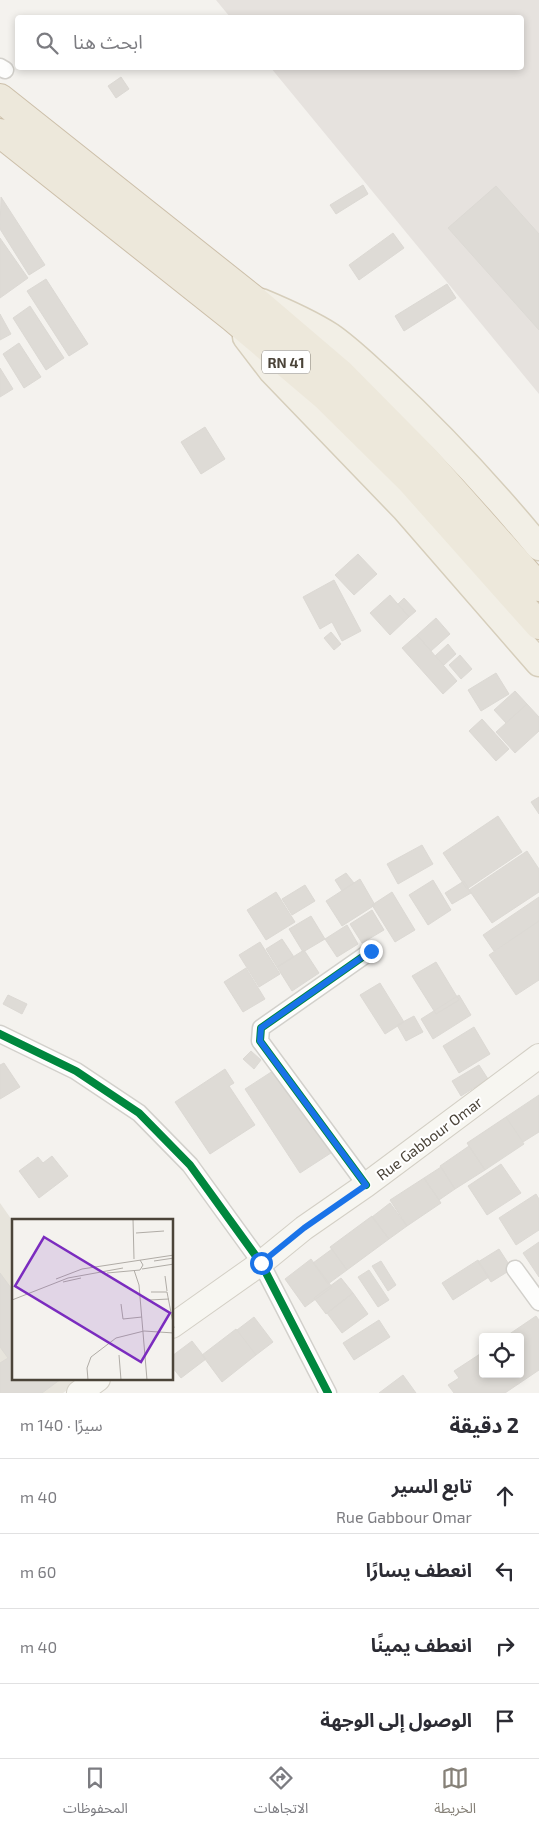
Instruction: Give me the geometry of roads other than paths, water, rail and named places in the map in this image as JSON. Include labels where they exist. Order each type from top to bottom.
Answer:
[{"type":"highway","name":"RN 41","points":[[0,98],[253,299],[342,376],[425,458],[539,587]]},
{"type":"highway","name":"RN 41","points":[[0,133],[233,318],[325,396],[410,480],[539,626]]},
{"type":"main road","points":[[253,299],[312,325],[331,337],[365,366],[430,426],[539,547]]},
{"type":"main road","points":[[233,318],[272,371],[405,509],[539,663]]},
{"type":"main road","name":"Rue Gabbour Omar","points":[[174,1325],[261,1263],[304,1228],[366,1185],[539,1056]]},
{"type":"main road","points":[[79,1393],[97,1380]]},
{"type":"street","points":[[366,1185],[260,1041],[261,1028],[371,951]]},
{"type":"street","points":[[0,1034],[76,1071],[139,1113],[190,1166],[261,1263],[328,1393]]},
{"type":"street","points":[[515,1269],[539,1302]]}]
